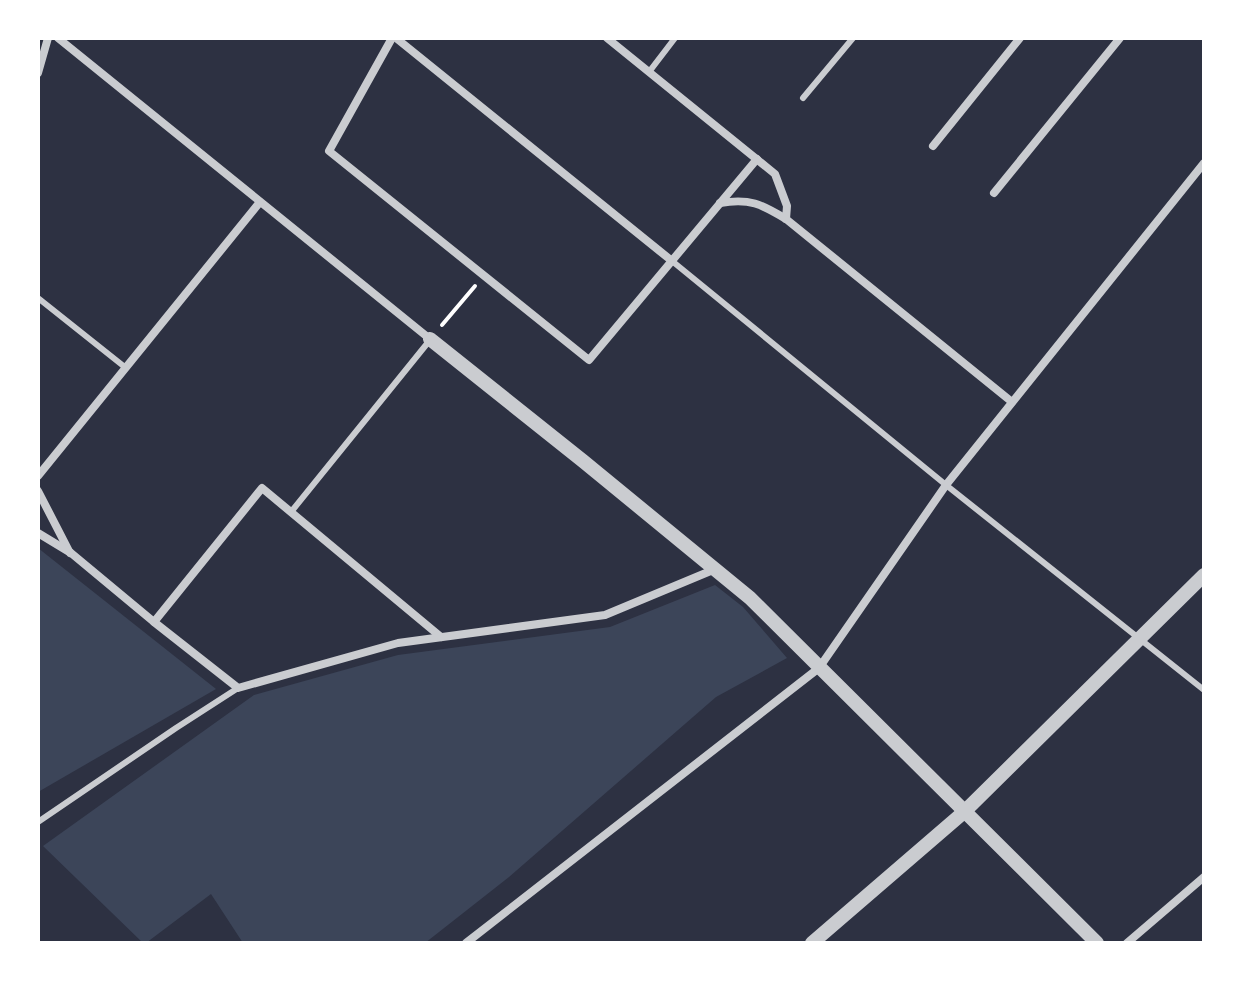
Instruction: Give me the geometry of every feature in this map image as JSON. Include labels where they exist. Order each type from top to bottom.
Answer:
[{"type":"street","points":[[38,73],[48,38]]},
{"type":"street","points":[[58,38],[750,598],[1097,943]]},
{"type":"street","points":[[672,261],[394,38],[329,151],[589,360],[672,261],[757,159]]},
{"type":"street","points":[[607,38],[775,174],[787,206],[786,219]]},
{"type":"street","points":[[933,146],[1020,38]]},
{"type":"street","points":[[994,193],[1120,38]]},
{"type":"street","points":[[466,943],[819,668],[946,485],[1204,163]]},
{"type":"street","points":[[720,203],[737,200],[761,205],[786,219],[1012,402]]},
{"type":"street","points":[[38,476],[260,202]]},
{"type":"street","points":[[154,622],[262,488],[441,637]]},
{"type":"street","points":[[38,491],[71,553]]},
{"type":"street","points":[[38,533],[71,553],[238,688],[398,643],[605,615],[713,570]]},
{"type":"street","points":[[812,943],[964,812],[1204,575]]},
{"type":"street","points":[[1127,943],[1204,877]]},
{"type":"lane","points":[[649,72],[675,38]]},
{"type":"lane","points":[[803,98],[853,38]]},
{"type":"lane","points":[[672,261],[1204,690]]},
{"type":"lane","points":[[38,298],[126,368]]},
{"type":"lane","points":[[291,512],[430,339]]},
{"type":"lane","points":[[38,822],[238,688]]},
{"type":"path","points":[[430,339],[484,276]]},
{"type":"shaded area","points":[[38,548],[216,689],[38,792]]},
{"type":"shaded area","points":[[715,585],[743,607],[787,658],[716,697],[509,877],[425,943],[243,943],[211,894],[143,943],[43,846],[254,695],[398,655],[610,627]]}]
